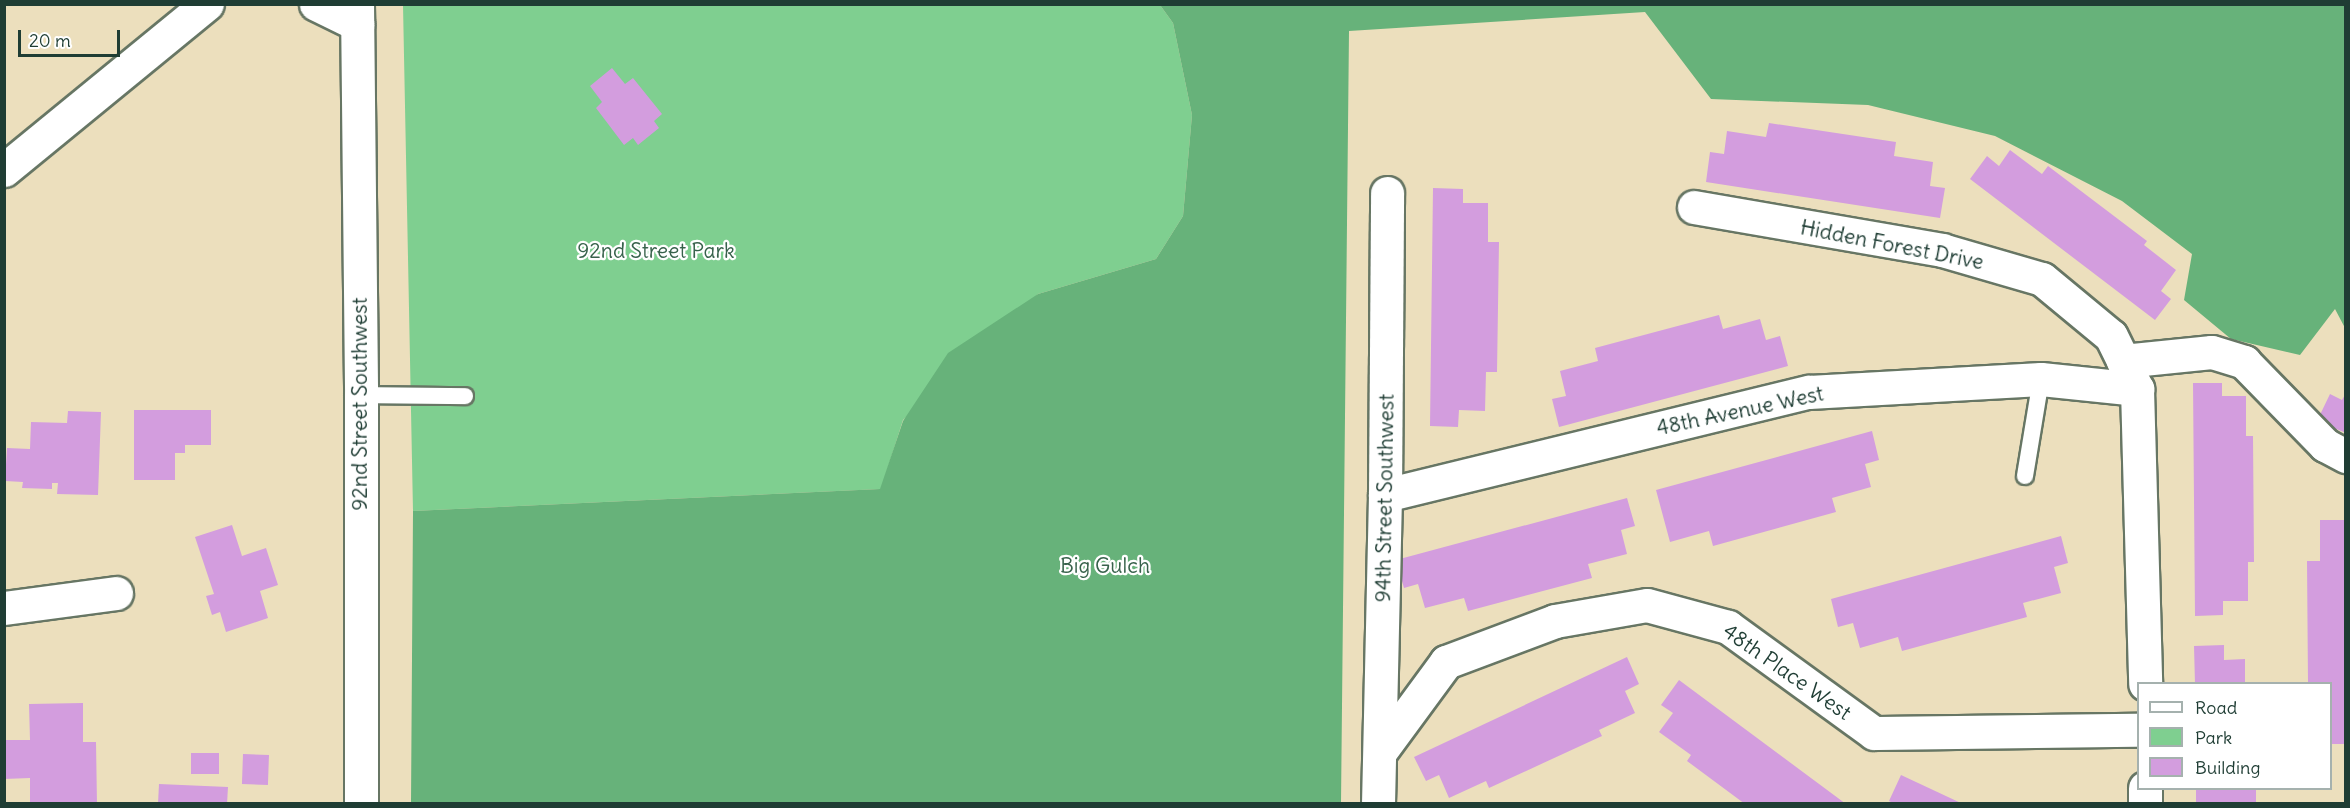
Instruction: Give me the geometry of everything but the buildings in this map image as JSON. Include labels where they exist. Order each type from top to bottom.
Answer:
[{"type":"street","points":[[4,170],[207,4]]},
{"type":"street","points":[[316,4],[357,14]]},
{"type":"street","name":"92nd Street Southwest","points":[[357,14],[361,395],[361,804]]},
{"type":"street","name":"94th Street Southwest","points":[[1378,804],[1385,495],[1387,193]]},
{"type":"street","name":"Hidden Forest Drive","points":[[1694,207],[1942,250],[2042,279],[2111,336],[2130,375],[2145,682]]},
{"type":"street","name":"48th Avenue West","points":[[1385,495],[1809,392],[2130,375],[2212,352],[2244,362],[2325,445],[2346,456]]},
{"type":"street","points":[[4,608],[116,593]]},
{"type":"street","name":"48th Place West","points":[[1380,752],[1446,663],[1556,621],[1647,605],[1728,627],[1874,733],[2137,730]]},
{"type":"lane","points":[[2025,476],[2041,379]]},
{"type":"lane","points":[[361,395],[465,396]]},
{"type":"green space","name":"92nd Street Park","points":[[403,5],[1160,5],[1173,23],[1192,115],[1183,216],[1156,259],[1038,294],[903,420],[881,489],[413,511]]},
{"type":"green space","name":"Big Gulch","points":[[1160,5],[2345,5],[2345,328],[2335,309],[2300,355],[2231,339],[2184,300],[2192,254],[2122,201],[1995,136],[1868,105],[1711,99],[1645,12],[1349,31],[1341,803],[411,803],[413,511],[880,489],[903,421],[948,353],[1038,294],[1156,259],[1183,216],[1192,115],[1173,23]]}]
